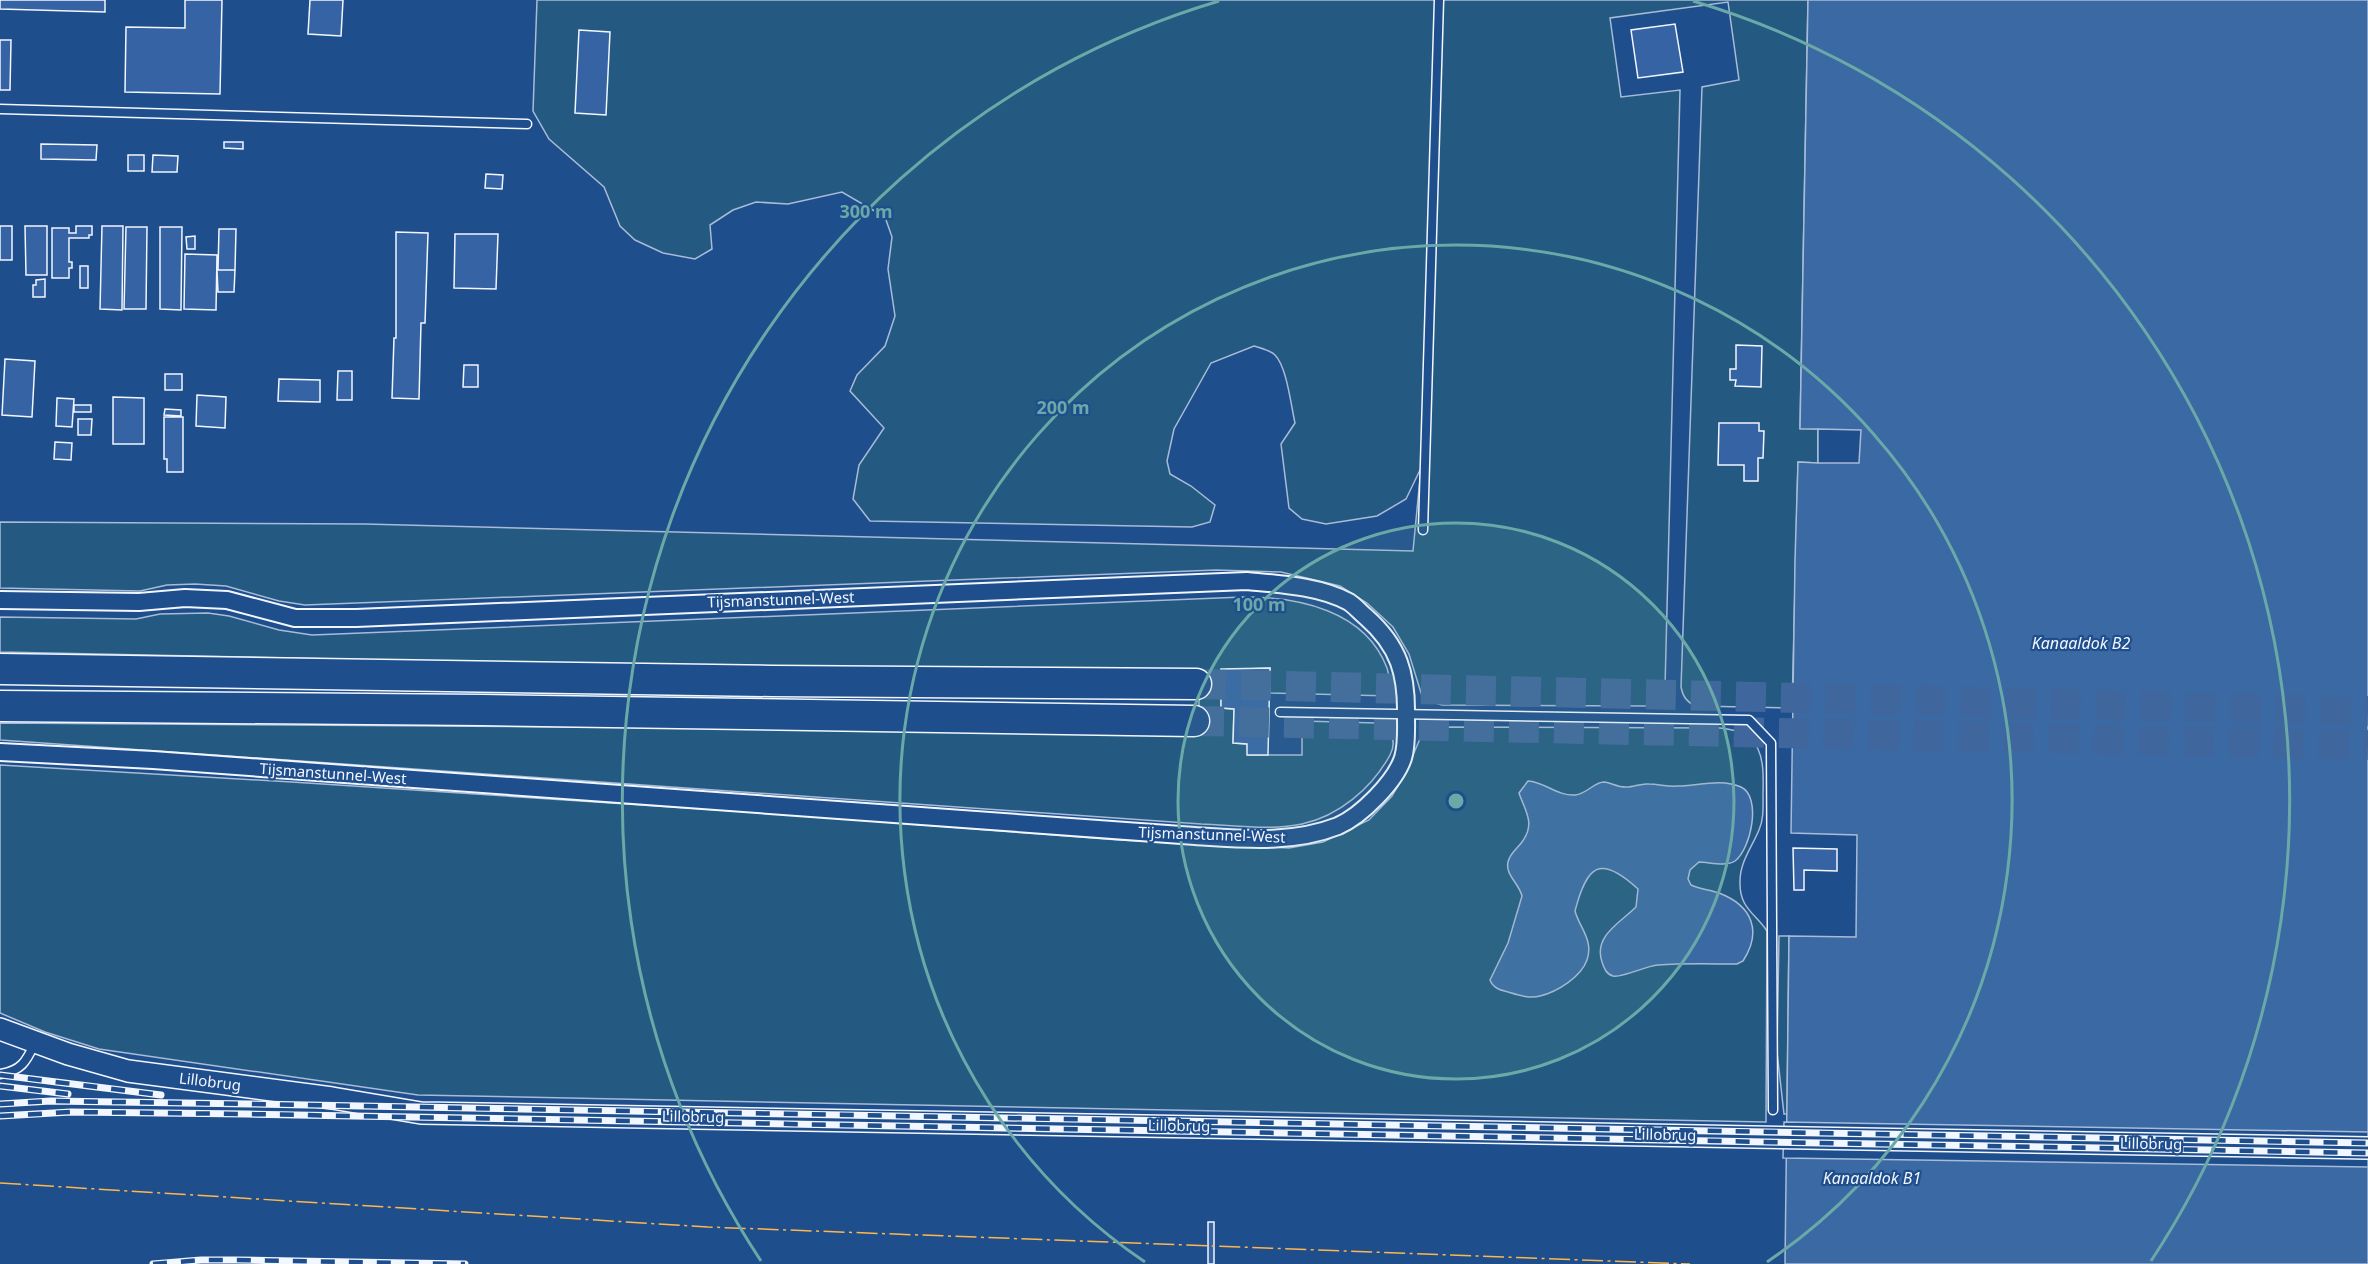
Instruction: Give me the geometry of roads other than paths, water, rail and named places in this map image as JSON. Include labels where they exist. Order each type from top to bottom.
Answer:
[{"type":"highway","points":[[0,669],[784,681],[1196,684]]},
{"type":"highway","points":[[0,706],[470,710],[1194,721]]},
{"type":"street","name":"Tijsmanstunnel-West","points":[[0,600],[139,602],[184,598],[227,600],[295,618],[356,618],[1247,580],[1304,586],[1349,602],[1382,631],[1400,661],[1407,694],[1402,759],[1380,795],[1340,825],[1296,838],[1245,839],[1195,836],[176,762],[0,752]]},
{"type":"street","name":"Lillobrug","points":[[0,1029],[35,1043],[128,1071],[332,1098],[411,1112],[2368,1148]]},
{"type":"lane","points":[[1423,530],[1439,0]]},
{"type":"lane","points":[[0,110],[527,124]]},
{"type":"lane","points":[[1280,712],[1749,720],[1771,743],[1773,1110]]},
{"type":"lane","points":[[0,1074],[20,1069],[35,1043]]},
{"type":"water","name":"Kanaaldok B2","points":[[1808,0],[2368,0],[2368,1264],[1785,1264],[1789,936],[1856,937],[1857,835],[1791,833],[1798,462],[1818,463],[1818,429],[1800,429]]},
{"type":"water","points":[[1528,781],[1569,795],[1583,793],[1604,782],[1624,787],[1646,784],[1674,786],[1725,783],[1741,787],[1751,801],[1753,812],[1746,846],[1741,855],[1735,861],[1727,864],[1699,862],[1690,870],[1688,879],[1691,885],[1731,898],[1747,913],[1753,930],[1749,950],[1743,961],[1737,964],[1658,965],[1617,976],[1609,974],[1602,962],[1601,945],[1610,930],[1636,907],[1638,889],[1614,871],[1605,868],[1590,875],[1575,911],[1589,946],[1587,960],[1580,972],[1561,987],[1536,997],[1528,997],[1495,987],[1490,980],[1508,943],[1522,896],[1508,871],[1508,862],[1528,829],[1528,817],[1519,793]]},
{"type":"tunnel","points":[[1196,684],[2368,711]]},
{"type":"tunnel","points":[[1194,721],[2368,745]]},
{"type":"railway","points":[[0,1075],[161,1095]]},
{"type":"railway","points":[[0,1086],[68,1094]]},
{"type":"railway","points":[[0,1104],[51,1101],[251,1104],[2368,1143]]},
{"type":"railway","points":[[0,1116],[71,1112],[247,1114],[2368,1153]]},
{"type":"railway","points":[[153,1264],[201,1260],[465,1264]]},
{"type":"water label","name":"Kanaaldok B1","points":[[1872,1178]]}]
